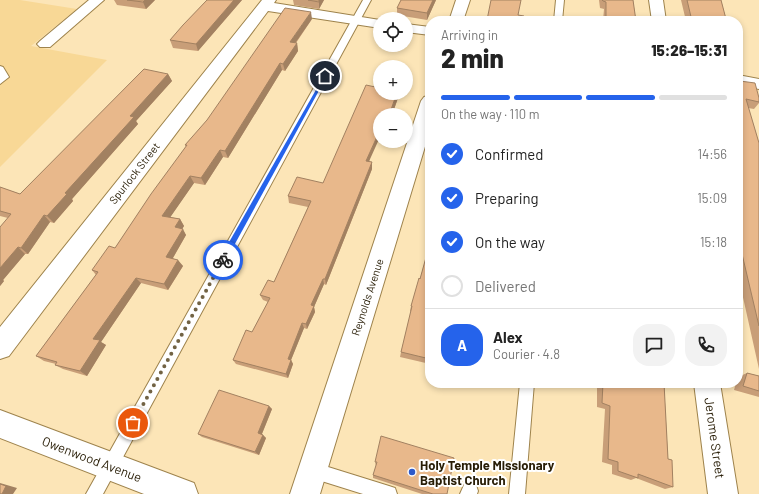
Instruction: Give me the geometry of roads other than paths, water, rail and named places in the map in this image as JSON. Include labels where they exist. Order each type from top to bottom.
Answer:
[{"type":"street","points":[[44,44],[97,0]]},
{"type":"street","points":[[458,16],[463,0]]},
{"type":"street","points":[[656,0],[658,16]]},
{"type":"street","points":[[266,3],[373,23]]},
{"type":"street","name":"Spurlock Street","points":[[0,346],[266,3]]},
{"type":"street","points":[[413,29],[425,30]]},
{"type":"street","points":[[743,81],[759,84]]},
{"type":"street","name":"Reynolds Avenue","points":[[305,494],[425,117]]},
{"type":"street","name":"Jerome Street","points":[[709,388],[723,494]]},
{"type":"street","name":"Owenwood Avenue","points":[[0,424],[183,494]]},
{"type":"lane","points":[[94,494],[367,0]]},
{"type":"lane","points":[[558,16],[560,0]]},
{"type":"lane","points":[[0,69],[5,77],[0,81]]},
{"type":"lane","points":[[517,494],[527,388]]},
{"type":"lane","points":[[312,470],[390,494]]},
{"type":"place","name":"Holy Temple Missionary Baptist Church","points":[[412,472]]}]
